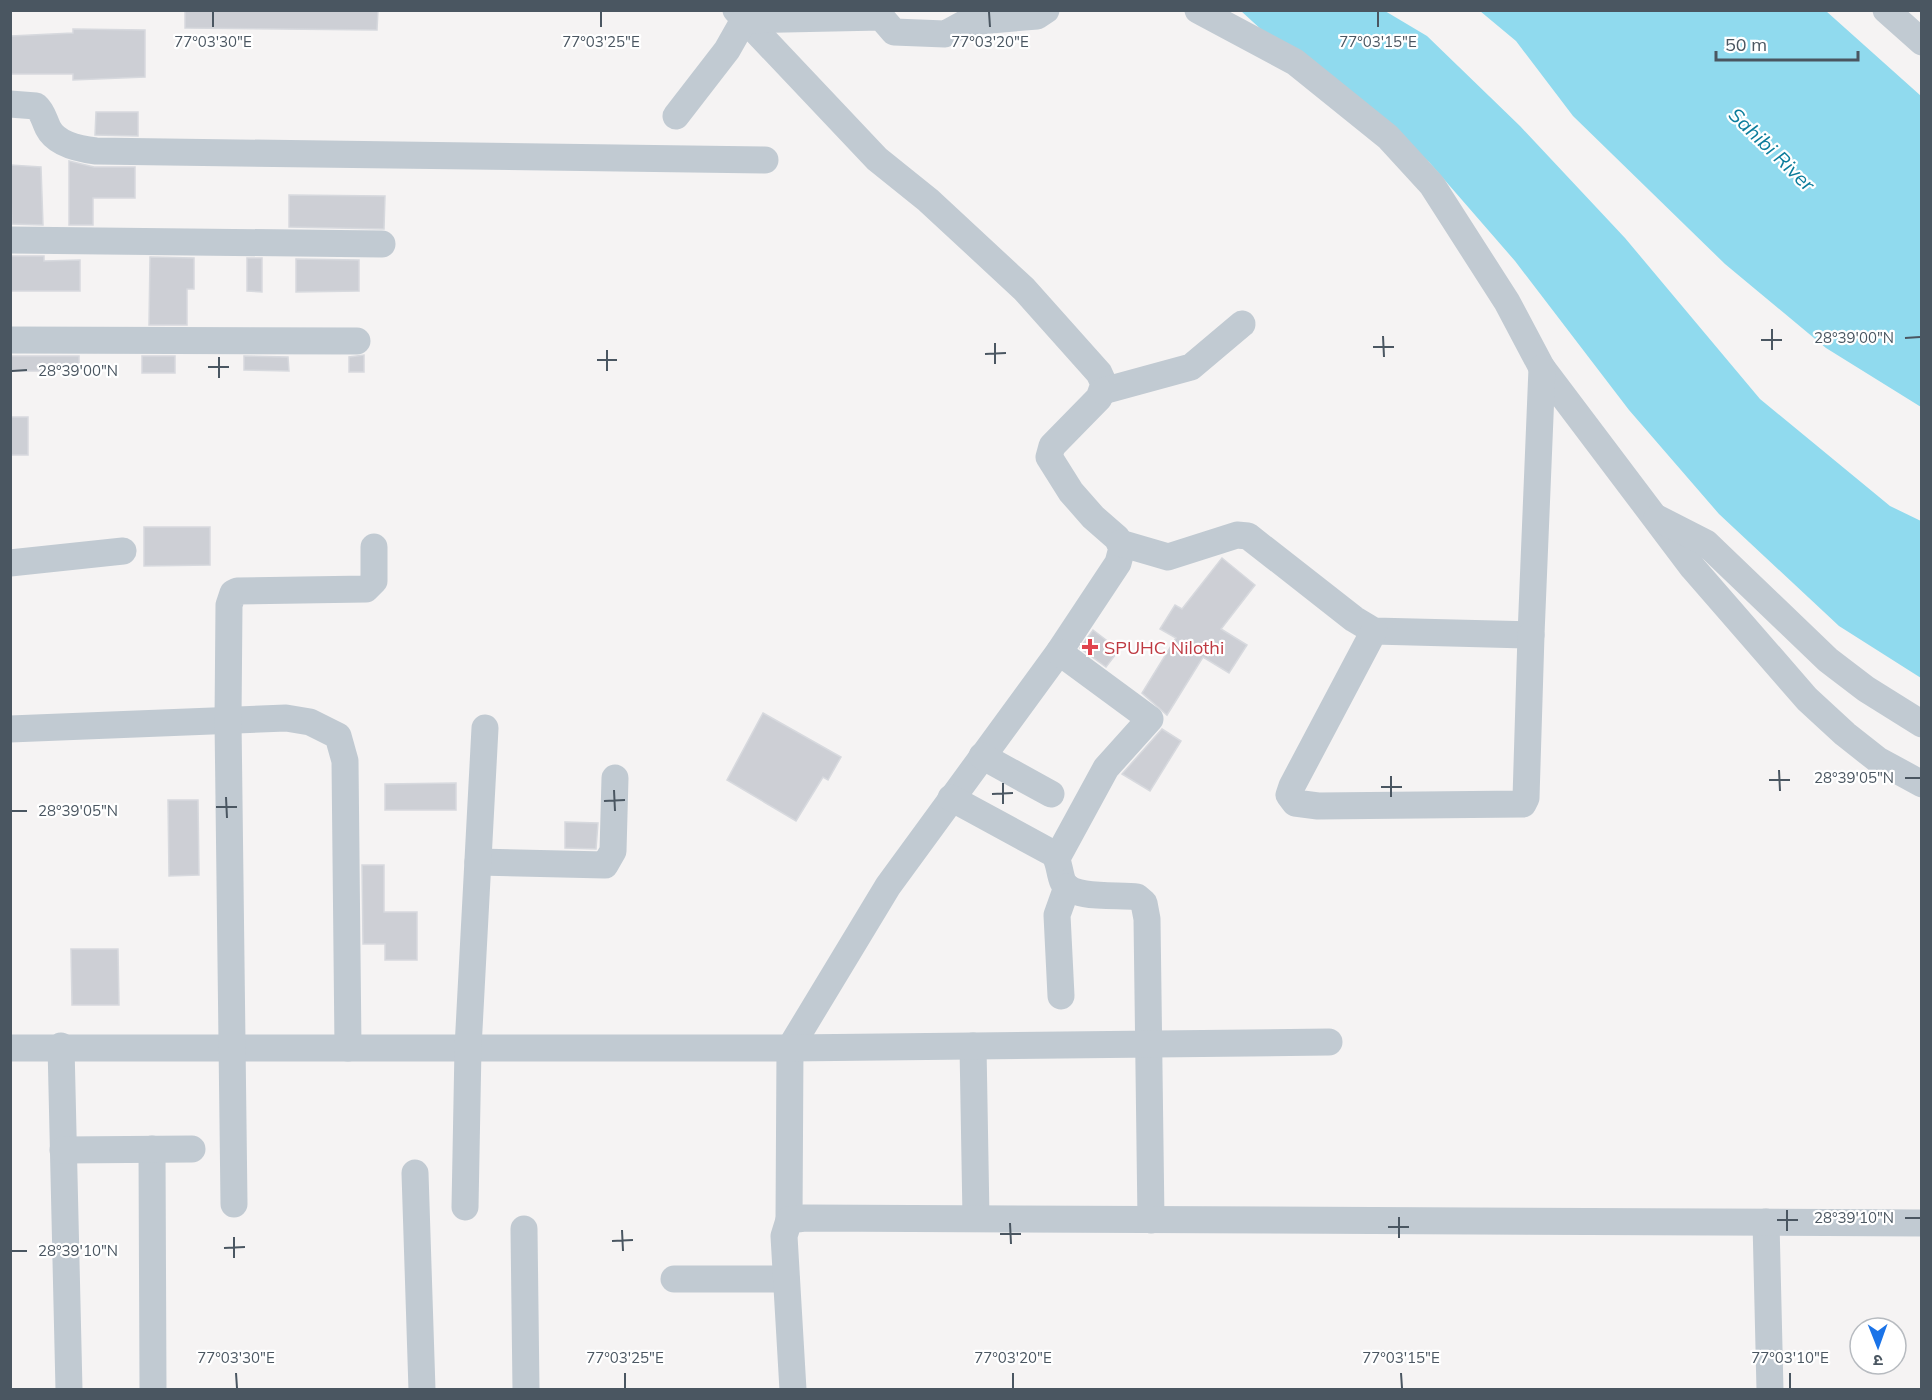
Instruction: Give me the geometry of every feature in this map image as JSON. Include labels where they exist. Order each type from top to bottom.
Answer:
[{"type":"street","points":[[740,15],[881,17],[894,32],[945,34],[967,22],[1037,16],[1047,10]]},
{"type":"street","points":[[1198,10],[1295,62],[1388,137],[1432,185],[1506,302],[1542,368],[1654,516],[1736,619],[1807,699],[1878,760],[1922,784]]},
{"type":"street","points":[[676,116],[727,50],[740,15]]},
{"type":"street","points":[[740,15],[877,159],[928,200],[1024,289],[1099,373],[1104,384],[1099,398],[1052,446],[1049,457],[1071,492],[1120,543],[1168,557],[1237,535],[1248,536],[1354,619],[1374,631],[1531,634]]},
{"type":"street","points":[[10,104],[36,106],[42,112],[49,130],[57,138],[82,149],[96,151],[765,160]]},
{"type":"street","points":[[10,240],[382,244]]},
{"type":"street","points":[[1103,391],[1191,367],[1242,324]]},
{"type":"street","points":[[10,340],[357,340]]},
{"type":"street","points":[[1374,631],[1292,786],[1289,795],[1295,802],[1318,806],[1523,804],[1526,798],[1542,368]]},
{"type":"street","points":[[1654,516],[1706,543],[1828,660],[1874,695],[1922,724]]},
{"type":"street","points":[[793,1389],[784,1236],[789,1220],[790,1048],[882,895],[1059,652],[1118,563],[1120,543]]},
{"type":"street","points":[[234,1204],[228,612],[233,593],[237,591],[366,589],[374,580],[374,547]]},
{"type":"street","points":[[10,563],[123,551]]},
{"type":"street","points":[[1057,858],[1106,768],[1150,718],[1059,652]]},
{"type":"street","points":[[10,729],[286,718],[310,722],[338,736],[343,748],[348,1048]]},
{"type":"street","points":[[465,1207],[468,1048],[485,728]]},
{"type":"street","points":[[982,756],[1051,794]]},
{"type":"street","points":[[478,862],[605,865],[613,851],[615,778]]},
{"type":"street","points":[[951,798],[1045,847],[1057,858],[1067,887],[1057,915],[1061,996]]},
{"type":"street","points":[[1067,887],[1086,894],[1137,897],[1144,903],[1147,919],[1151,1220]]},
{"type":"street","points":[[10,1048],[61,1046],[790,1048],[1329,1042]]},
{"type":"street","points":[[61,1046],[69,1389]]},
{"type":"street","points":[[973,1046],[976,1218]]},
{"type":"street","points":[[152,1149],[153,1389]]},
{"type":"street","points":[[63,1150],[192,1149]]},
{"type":"street","points":[[415,1173],[422,1389]]},
{"type":"street","points":[[789,1220],[976,1218],[1922,1223]]},
{"type":"street","points":[[1766,1222],[1770,1389]]},
{"type":"street","points":[[524,1229],[526,1389]]},
{"type":"street","points":[[674,1279],[786,1279]]},
{"type":"water","points":[[1241,11],[1385,11],[1427,36],[1520,126],[1625,238],[1760,399],[1890,506],[1921,521],[1921,678],[1839,626],[1719,514],[1629,410],[1515,261],[1429,162],[1264,32]]},
{"type":"water","name":"Sahibi River","points":[[1480,11],[1826,11],[1921,96],[1921,407],[1826,348],[1725,264],[1573,116],[1516,41]]},
{"type":"building","points":[[185,10],[378,10],[377,30],[185,28]]},
{"type":"building","points":[[73,29],[145,30],[145,77],[73,80],[73,74],[11,74],[11,36],[73,33]]},
{"type":"building","points":[[96,112],[138,112],[138,136],[95,135]]},
{"type":"building","points":[[69,161],[94,167],[135,167],[135,198],[93,198],[93,225],[69,225]]},
{"type":"building","points":[[10,165],[41,167],[43,225],[12,224]]},
{"type":"building","points":[[289,195],[385,196],[384,229],[289,227]]},
{"type":"building","points":[[10,256],[44,256],[44,261],[80,260],[80,291],[10,291]]},
{"type":"building","points":[[150,257],[194,258],[194,289],[187,289],[187,325],[149,325]]},
{"type":"building","points":[[247,258],[262,258],[262,292],[247,291]]},
{"type":"building","points":[[296,259],[359,260],[359,291],[296,292]]},
{"type":"building","points":[[364,355],[364,372],[349,372],[349,357]]},
{"type":"building","points":[[10,356],[79,356],[79,371],[10,371]]},
{"type":"building","points":[[142,356],[175,356],[175,373],[142,373]]},
{"type":"building","points":[[244,356],[288,357],[289,371],[244,370]]},
{"type":"building","points":[[10,417],[28,417],[28,455],[10,455]]},
{"type":"building","points":[[144,527],[210,527],[210,565],[144,566]]},
{"type":"building","points":[[1222,558],[1255,585],[1221,629],[1247,645],[1229,673],[1203,657],[1167,715],[1142,693],[1176,638],[1160,629],[1175,605],[1182,609]]},
{"type":"building","points":[[1093,630],[1119,650],[1106,667],[1080,648]]},
{"type":"building","points":[[763,713],[841,757],[828,780],[823,777],[796,821],[727,780]]},
{"type":"building","points":[[1162,729],[1181,741],[1150,791],[1122,774]]},
{"type":"building","points":[[456,783],[456,810],[385,810],[385,784]]},
{"type":"building","points":[[168,800],[198,800],[199,875],[169,876]]},
{"type":"building","points":[[565,822],[598,823],[596,849],[565,848]]},
{"type":"building","points":[[362,865],[384,865],[384,912],[417,912],[417,960],[385,960],[385,944],[363,944]]},
{"type":"building","points":[[71,949],[118,949],[119,1005],[72,1005]]},
{"type":"place","name":"SPUHC Nilothi","points":[[1090,647]]}]
